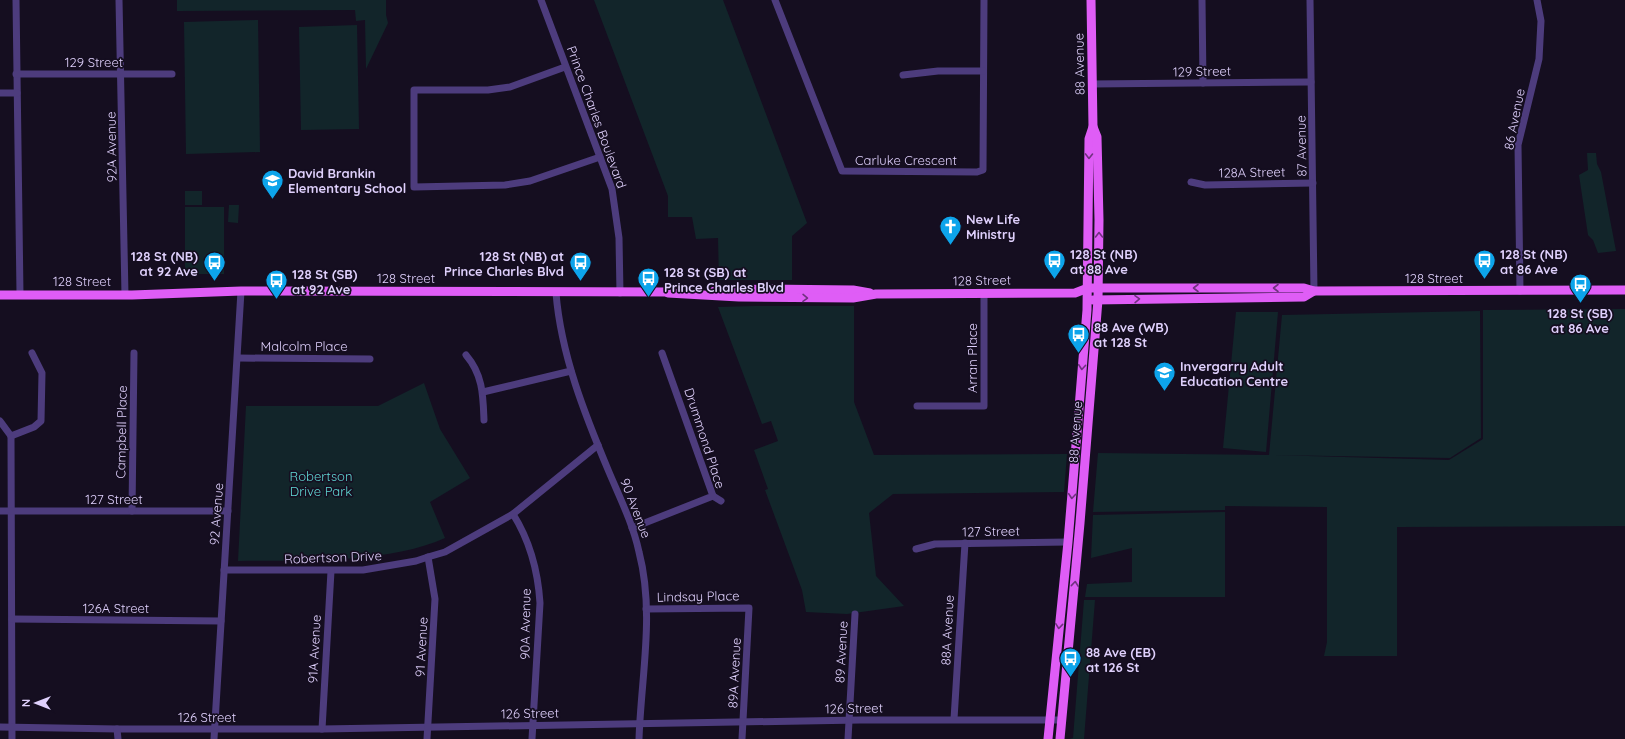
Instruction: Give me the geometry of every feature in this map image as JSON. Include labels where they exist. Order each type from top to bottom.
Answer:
[{"type":"main road","name":"88 Avenue","points":[[1048,739],[1068,542],[1088,288],[1089,139],[1092,127],[1091,0]]},
{"type":"main road","name":"88 Avenue","points":[[1060,739],[1080,523],[1099,288],[1100,220],[1097,137],[1092,127]]},
{"type":"main road","name":"128 Street","points":[[0,294],[125,294],[241,291],[668,293],[792,289],[853,290],[876,294],[1075,293],[1088,288],[1304,288],[1314,292],[1625,290]]},
{"type":"main road","name":"128 Street","points":[[1087,300],[1304,297],[1314,292]]},
{"type":"main road","points":[[1075,293],[1087,300]]},
{"type":"street","points":[[16,0],[20,294]]},
{"type":"street","name":"92A Avenue","points":[[120,0],[125,294]]},
{"type":"street","name":"Prince Charles Boulevard","points":[[541,0],[612,189],[618,225],[620,293]]},
{"type":"street","name":"Carluke Crescent","points":[[775,0],[842,171],[977,172],[984,170],[984,0]]},
{"type":"street","points":[[1202,0],[1203,83]]},
{"type":"street","name":"87 Avenue","points":[[1310,0],[1314,183],[1314,292]]},
{"type":"street","name":"86 Avenue","points":[[1520,291],[1518,145],[1539,59],[1541,21],[1537,0]]},
{"type":"street","points":[[565,67],[510,87],[488,90],[414,90],[414,187],[506,185],[530,181],[600,157]]},
{"type":"street","points":[[903,75],[938,71],[983,71]]},
{"type":"street","name":"129 Street","points":[[16,74],[172,74]]},
{"type":"street","name":"129 Street","points":[[1092,84],[1312,82]]},
{"type":"street","points":[[0,94],[17,93]]},
{"type":"street","name":"128A Street","points":[[1191,182],[1205,185],[1314,183]]},
{"type":"street","name":"92 Avenue","points":[[214,739],[241,291]]},
{"type":"street","name":"90 Avenue","points":[[556,293],[570,371],[640,552],[646,609],[638,739]]},
{"type":"street","name":"Arran Place","points":[[917,406],[984,406],[984,293]]},
{"type":"street","name":"Campbell Place","points":[[132,511],[134,352]]},
{"type":"street","points":[[11,436],[34,427],[41,421],[42,373],[32,353]]},
{"type":"street","name":"Drummond Place","points":[[632,528],[713,496],[662,353]]},
{"type":"street","points":[[466,355],[474,365],[483,392],[484,420]]},
{"type":"street","name":"Malcolm Place","points":[[238,358],[370,359]]},
{"type":"street","points":[[483,392],[570,371]]},
{"type":"street","points":[[0,421],[11,436],[12,739]]},
{"type":"street","name":"Robertson Drive","points":[[224,570],[331,571],[380,568],[416,561],[445,552],[513,514],[598,445]]},
{"type":"street","points":[[713,496],[721,501]]},
{"type":"street","name":"127 Street","points":[[0,511],[228,511]]},
{"type":"street","name":"90A Avenue","points":[[513,514],[528,545],[539,586],[540,603],[532,739]]},
{"type":"street","name":"127 Street","points":[[916,548],[935,544],[1068,542]]},
{"type":"street","name":"88A Avenue","points":[[954,719],[965,543]]},
{"type":"street","name":"91 Avenue","points":[[427,739],[435,599],[428,557]]},
{"type":"street","name":"91A Avenue","points":[[322,729],[331,571]]},
{"type":"street","name":"Lindsay Place","points":[[646,609],[749,608]]},
{"type":"street","name":"89A Avenue","points":[[742,739],[749,608]]},
{"type":"street","name":"89 Avenue","points":[[848,739],[855,614]]},
{"type":"street","name":"126A Street","points":[[12,619],[221,621]]},
{"type":"street","name":"126 Street","points":[[0,727],[117,729],[322,729],[428,728],[533,724],[850,720],[1061,720]]},
{"type":"street","points":[[117,729],[118,739]]},
{"type":"green space","points":[[177,0],[386,0],[386,15],[388,23],[366,69],[365,20],[356,21],[355,10],[177,11]]},
{"type":"green space","points":[[594,0],[723,0],[807,223],[792,236],[792,280],[719,280],[718,238],[696,239],[692,217],[668,217],[668,196]]},
{"type":"green space","points":[[258,20],[260,152],[186,154],[184,22]]},
{"type":"green space","points":[[357,25],[359,129],[301,130],[299,27]]},
{"type":"green space","points":[[1587,153],[1596,153],[1597,164],[1601,172],[1616,251],[1598,253],[1593,240],[1588,235],[1579,175],[1588,170]]},
{"type":"green space","points":[[185,191],[202,191],[202,205],[185,205]]},
{"type":"green space","points":[[229,205],[239,205],[238,223],[228,222]]},
{"type":"green space","points":[[185,207],[224,207],[224,274],[185,274]]},
{"type":"green space","points":[[854,306],[854,402],[874,455],[1067,454],[1064,492],[893,494],[869,513],[876,576],[904,606],[847,614],[806,612],[802,590],[765,490],[768,489],[754,450],[778,441],[771,421],[762,424],[718,307]]},
{"type":"green space","points":[[1625,309],[1625,526],[1397,527],[1397,656],[1324,656],[1327,642],[1327,507],[1225,506],[1225,510],[1093,512],[1098,453],[1269,455],[1282,315],[1480,311],[1481,438],[1450,458],[1273,455],[1449,460],[1483,439],[1483,310]]},
{"type":"green space","points":[[1236,312],[1278,312],[1266,452],[1223,448]]},
{"type":"green space","name":"Robertson Drive Park","points":[[424,383],[440,429],[470,478],[430,502],[445,538],[422,546],[397,552],[344,559],[238,561],[246,406],[378,406]]},
{"type":"green space","points":[[1225,512],[1225,597],[1085,597],[1087,584],[1132,582],[1132,548],[1091,558],[1093,515]]},
{"type":"green space","points":[[1084,600],[1095,600],[1084,739],[1069,739],[1073,738]]},
{"type":"place","name":"David Brankin Elementary School","points":[[273,200]]},
{"type":"place","name":"New Life Ministry","points":[[950,246]]},
{"type":"place","name":"128 St (NB) at 88 Ave","points":[[1055,280]]},
{"type":"place","name":"128 St (NB) at 86 Ave","points":[[1484,280]]},
{"type":"place","name":"128 St (NB) at 92 Ave","points":[[214,282]]},
{"type":"place","name":"128 St (NB) at Prince Charles Blvd","points":[[580,282]]},
{"type":"place","name":"128 St (SB) at Prince Charles Blvd","points":[[648,298]]},
{"type":"place","name":"128 St (SB) at 92 Ave","points":[[276,300]]},
{"type":"place","name":"128 St (SB) at 86 Ave","points":[[1580,304]]},
{"type":"place","name":"88 Ave (WB) at 128 St","points":[[1078,354]]},
{"type":"place","name":"Invergarry Adult Education Centre","points":[[1164,392]]},
{"type":"place","name":"88 Ave (EB) at 126 St","points":[[1071,678]]}]
